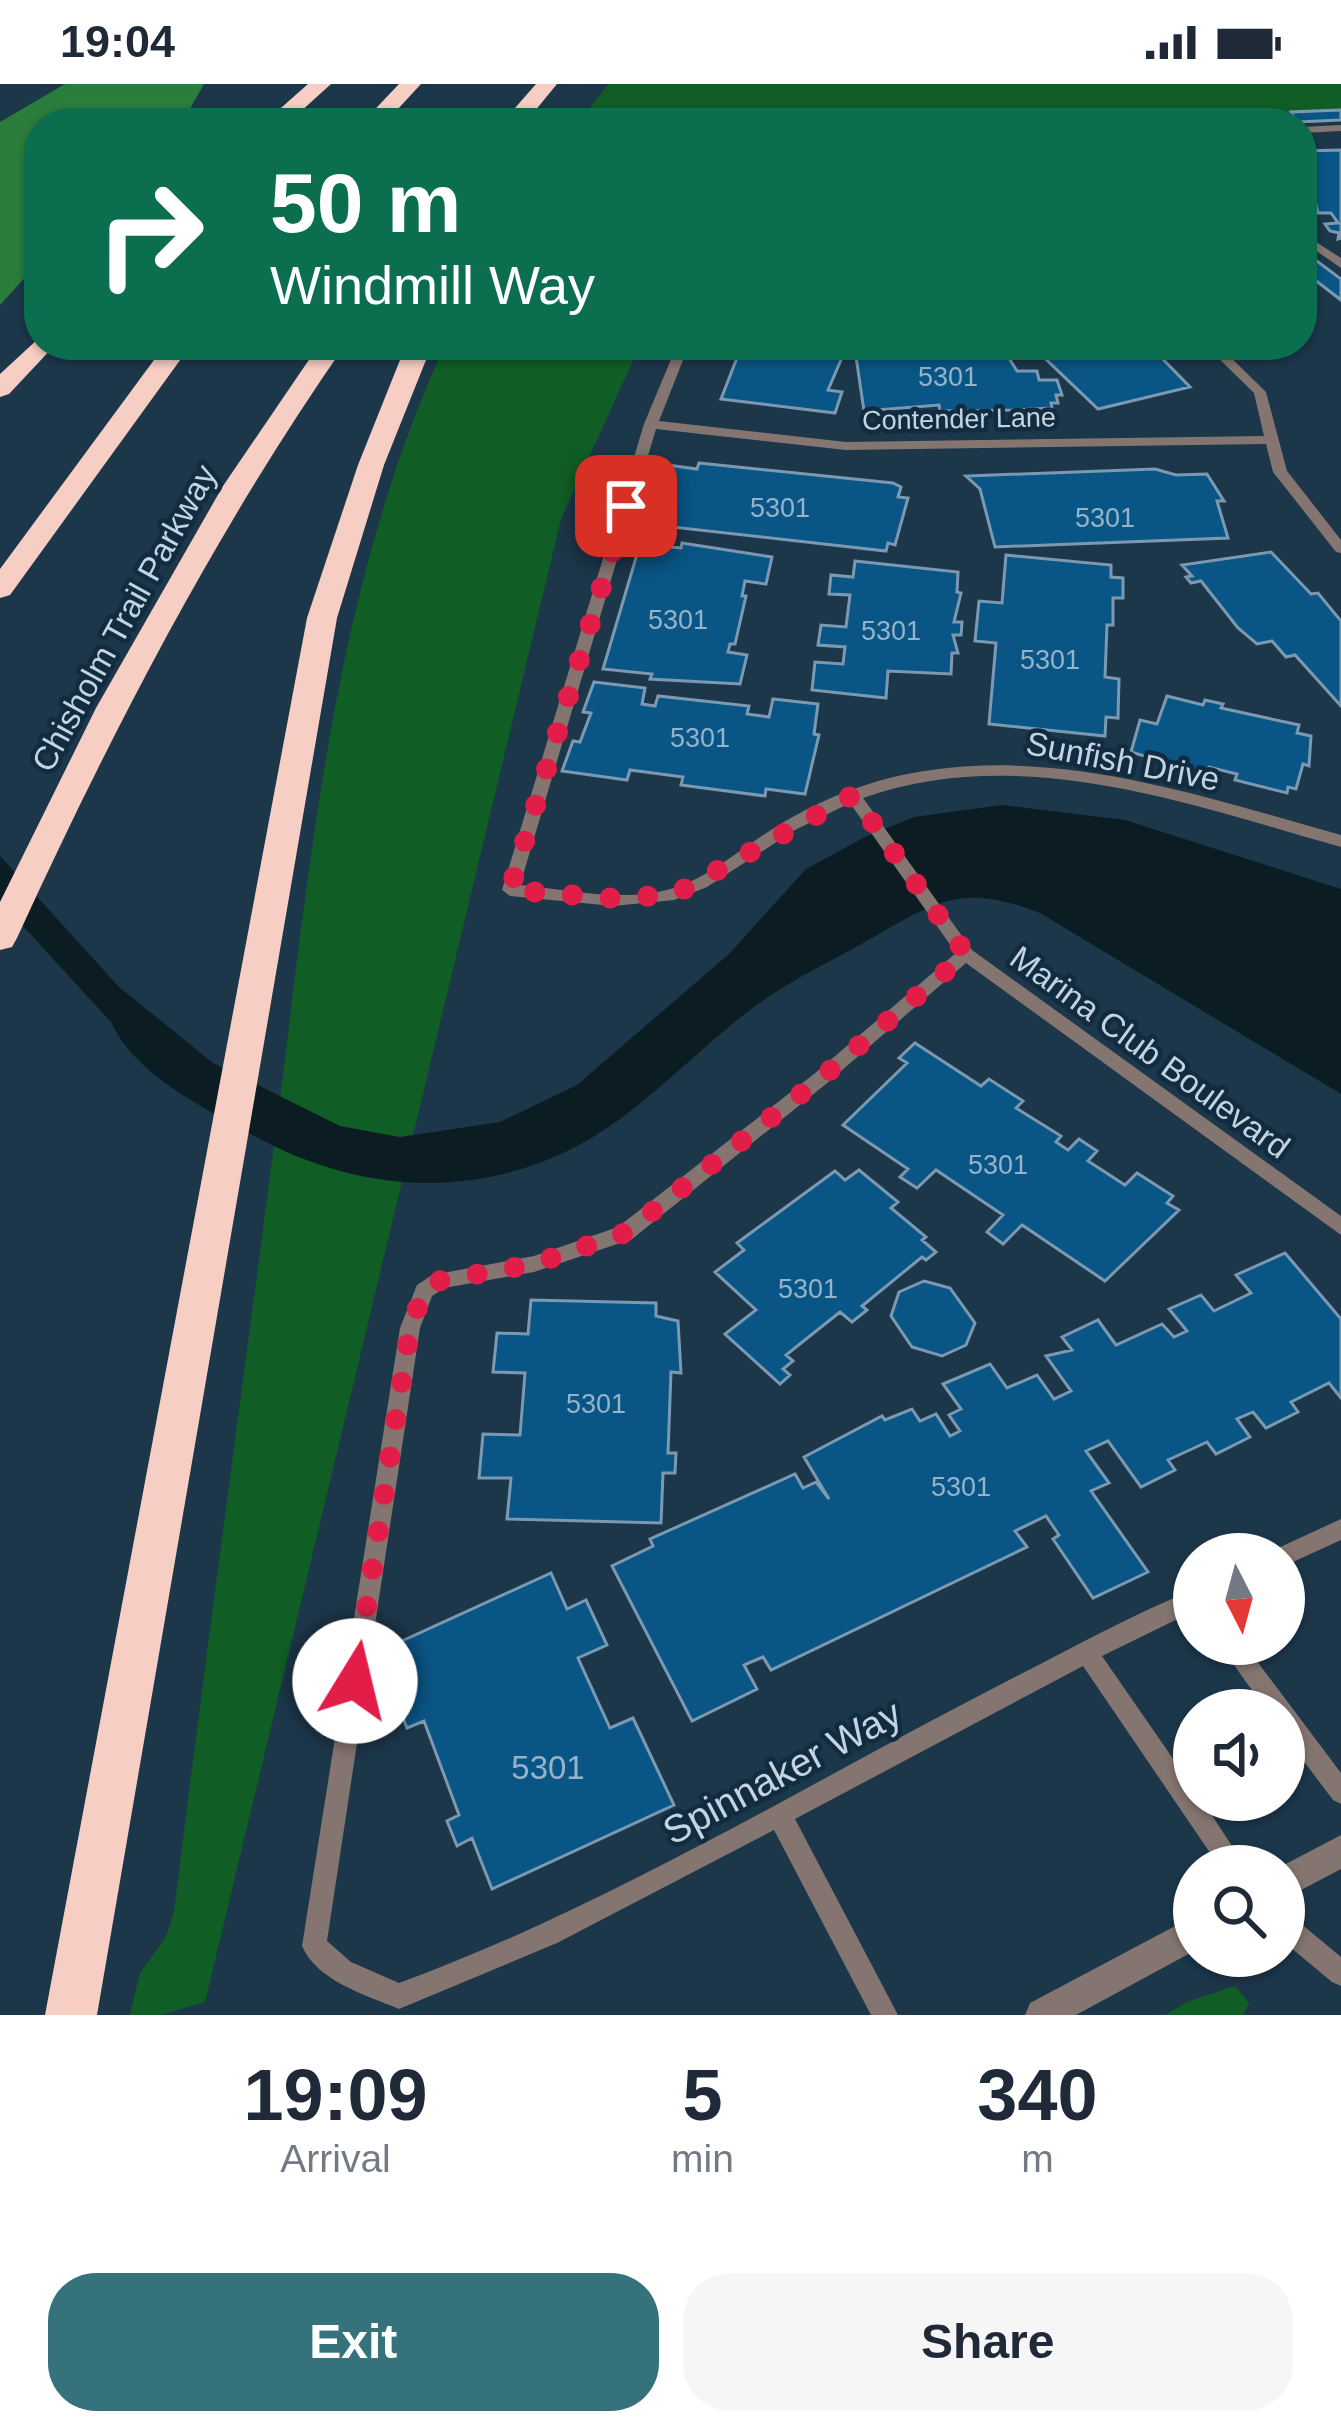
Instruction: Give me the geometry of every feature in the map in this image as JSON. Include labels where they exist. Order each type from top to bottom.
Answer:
[{"type":"highway","points":[[293,108],[321,84]]},
{"type":"highway","points":[[388,108],[411,84]]},
{"type":"highway","points":[[526,108],[548,84]]},
{"type":"highway","points":[[0,389],[28,360]]},
{"type":"highway","points":[[0,589],[167,360]]},
{"type":"highway","name":"Chisholm Trail Parkway","points":[[0,938],[115,698],[214,523],[322,360]]},
{"type":"highway","points":[[71,2015],[322,618],[370,465],[413,360]]},
{"type":"street","points":[[1305,1871],[1341,1851]]},
{"type":"street","points":[[83,1939],[94,2015]]},
{"type":"street","points":[[1042,2015],[1173,1944]]},
{"type":"lane","points":[[651,424],[677,360]]},
{"type":"lane","points":[[1227,360],[1260,392],[1280,472],[1341,549]]},
{"type":"lane","name":"Contender Lane","points":[[651,424],[822,445],[1270,440]]},
{"type":"lane","name":"Sunfish Drive","points":[[651,424],[510,890],[652,899],[701,882],[779,832],[853,795],[938,774],[1049,772],[1167,794],[1341,841]]},
{"type":"lane","name":"Marina Club Boulevard","points":[[853,795],[966,954],[1341,1227]]},
{"type":"lane","name":"Spinnaker Way","points":[[966,954],[820,1079],[625,1233],[534,1264],[439,1281],[424,1291],[410,1328],[314,1946],[342,1972],[399,1996],[474,1970],[572,1926],[1085,1652],[1173,1610]]},
{"type":"lane","points":[[1305,1546],[1341,1529]]},
{"type":"lane","points":[[1085,1652],[1218,1845]]},
{"type":"lane","points":[[1246,1665],[1264,1689]]},
{"type":"lane","points":[[1305,1744],[1341,1792]]},
{"type":"lane","points":[[779,1814],[885,2015]]},
{"type":"lane","points":[[1305,1943],[1341,1973]]},
{"type":"green space","points":[[65,84],[204,84],[190,108],[24,108],[24,279],[0,305],[0,122]]},
{"type":"green space","points":[[609,84],[1341,84],[1341,110],[1317,111],[589,108]]},
{"type":"green space","points":[[439,360],[633,360],[561,519],[205,2002],[161,2015],[130,2015],[140,1973],[166,1937],[174,1912],[315,830],[351,631],[407,438]]},
{"type":"green space","points":[[1235,1986],[1249,2003],[1243,2015],[1165,2015],[1187,2002]]},
{"type":"shaded area","points":[[1002,805],[1125,820],[1341,889],[1341,1094],[1040,913],[1012,903],[967,898],[929,907],[779,990],[639,1105],[577,1146],[531,1166],[485,1178],[390,1181],[296,1156],[172,1088],[137,1058],[111,1022],[0,901],[0,856],[119,987],[213,1063],[340,1126],[400,1137],[500,1122],[577,1085],[729,954],[806,869],[914,817]]},
{"type":"building","points":[[1341,110],[1341,120],[1317,121],[1317,111]]},
{"type":"building","points":[[1341,150],[1341,238],[1338,239],[1339,233],[1325,224],[1338,223],[1331,213],[1317,209],[1317,151]]},
{"type":"building","points":[[1317,261],[1341,279],[1341,300],[1317,282]]},
{"type":"building","points":[[736,360],[841,360],[828,390],[842,392],[835,413],[721,399]]},
{"type":"building","points":[[856,360],[1010,360],[1017,371],[1037,371],[1039,380],[1057,380],[1062,395],[1056,395],[1058,403],[1051,403],[1052,408],[940,411],[939,405],[864,411]]},
{"type":"building","points":[[1047,360],[1164,360],[1190,387],[1098,409]]},
{"type":"building","points":[[699,463],[893,483],[901,487],[898,497],[908,498],[895,545],[888,543],[886,551],[664,526],[662,531],[647,529],[657,501],[651,501],[667,465],[697,469]]},
{"type":"building","points":[[1155,469],[1176,475],[1207,474],[1224,501],[1217,501],[1228,538],[995,547],[980,489],[966,476]]},
{"type":"building","points":[[682,543],[772,557],[766,584],[745,581],[735,644],[730,644],[728,652],[747,655],[740,684],[650,679],[652,674],[603,669],[640,544],[681,548]]},
{"type":"building","points":[[1271,552],[1311,594],[1318,593],[1341,621],[1341,706],[1295,655],[1286,657],[1272,641],[1257,644],[1238,628],[1201,581],[1191,583],[1186,577],[1192,576],[1182,565]]},
{"type":"building","points":[[1006,555],[1111,565],[1111,577],[1123,578],[1123,598],[1113,598],[1113,625],[1107,625],[1105,677],[1119,679],[1118,718],[1106,717],[1105,736],[989,724],[996,643],[975,641],[979,601],[1002,603]]},
{"type":"building","points":[[855,561],[958,572],[957,592],[961,593],[954,622],[962,622],[961,635],[953,635],[958,653],[952,653],[951,674],[888,671],[886,698],[812,690],[815,662],[843,664],[845,647],[818,645],[821,625],[846,627],[850,595],[829,594],[831,575],[853,577]]},
{"type":"building","points":[[594,682],[645,688],[642,704],[655,706],[658,696],[749,706],[747,714],[769,717],[773,699],[818,704],[814,734],[819,735],[805,794],[766,789],[765,796],[681,785],[683,777],[630,770],[627,780],[562,771],[591,713],[583,712]]},
{"type":"building","points":[[1167,696],[1203,705],[1205,700],[1223,704],[1221,708],[1299,725],[1297,733],[1311,736],[1309,766],[1303,764],[1296,789],[1288,787],[1287,793],[1235,780],[1237,774],[1209,767],[1206,775],[1131,752],[1140,720],[1157,724]]},
{"type":"building","points":[[915,1043],[981,1086],[989,1079],[1023,1101],[1016,1108],[1061,1136],[1056,1142],[1068,1150],[1079,1139],[1097,1151],[1088,1161],[1125,1185],[1137,1173],[1173,1196],[1167,1203],[1179,1210],[1105,1281],[1022,1225],[1003,1244],[987,1232],[1003,1215],[936,1170],[917,1188],[900,1177],[908,1169],[843,1125],[907,1063],[899,1058]]},
{"type":"building","points":[[859,1170],[898,1202],[891,1208],[926,1237],[922,1240],[936,1252],[926,1260],[922,1257],[862,1306],[867,1310],[852,1322],[840,1312],[786,1355],[793,1361],[783,1369],[790,1375],[780,1384],[725,1334],[756,1310],[715,1272],[744,1250],[737,1243],[835,1171],[845,1180]]},
{"type":"building","points":[[1285,1253],[1341,1319],[1341,1398],[1329,1383],[1291,1402],[1298,1412],[1266,1428],[1253,1412],[1237,1419],[1250,1437],[1216,1454],[1207,1442],[1168,1460],[1175,1470],[1141,1487],[1108,1441],[1086,1451],[1109,1483],[1091,1491],[1148,1572],[1093,1598],[1053,1539],[1059,1535],[1046,1516],[1015,1531],[1027,1547],[771,1670],[763,1657],[744,1665],[757,1689],[692,1721],[612,1566],[653,1546],[650,1539],[795,1474],[803,1488],[816,1482],[829,1499],[804,1457],[882,1416],[885,1420],[912,1409],[920,1421],[936,1414],[950,1436],[960,1431],[949,1415],[961,1409],[943,1384],[990,1364],[1007,1388],[1037,1375],[1054,1399],[1071,1391],[1046,1356],[1072,1350],[1062,1337],[1098,1320],[1116,1345],[1162,1324],[1174,1337],[1187,1331],[1169,1309],[1201,1295],[1214,1311],[1251,1293],[1236,1275]]},
{"type":"building","points":[[924,1281],[950,1288],[975,1323],[966,1345],[942,1356],[912,1347],[891,1316],[899,1292]]},
{"type":"building","points":[[531,1300],[656,1303],[656,1316],[678,1321],[681,1373],[671,1372],[668,1453],[676,1453],[675,1473],[663,1473],[661,1523],[507,1519],[511,1478],[479,1478],[483,1434],[520,1435],[525,1373],[493,1372],[497,1333],[528,1334]]},
{"type":"building","points":[[551,1573],[567,1609],[586,1600],[607,1645],[578,1658],[610,1728],[633,1718],[674,1805],[492,1889],[472,1838],[457,1846],[447,1821],[459,1815],[424,1721],[407,1728],[398,1705],[411,1698],[391,1646]]},
{"type":"route","points":[[355,1681],[410,1328],[424,1291],[439,1281],[534,1264],[625,1233],[820,1079],[966,954],[853,795],[779,832],[726,868],[677,893],[623,899],[510,890],[626,506]]}]
